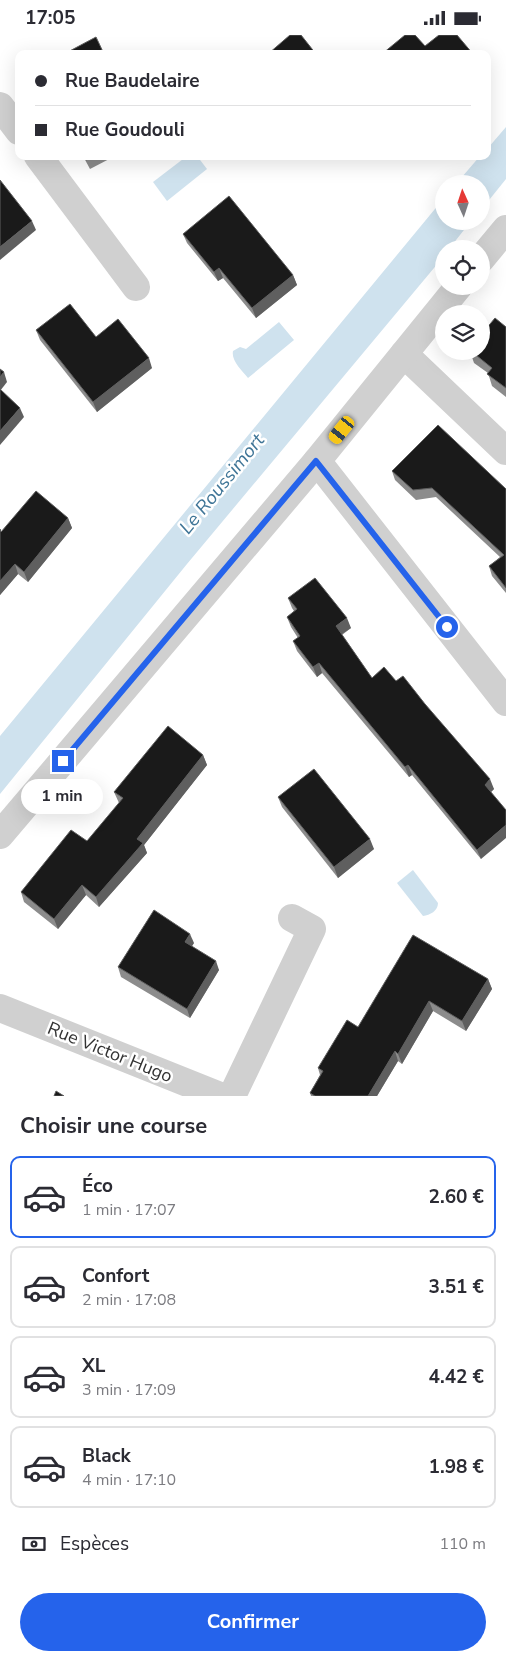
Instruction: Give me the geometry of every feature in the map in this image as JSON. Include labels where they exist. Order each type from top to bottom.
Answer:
[{"type":"street","points":[[0,106],[15,126]]},
{"type":"street","points":[[41,160],[136,287]]},
{"type":"street","points":[[490,248],[506,229]]},
{"type":"street","points":[[0,835],[316,461],[452,295]]},
{"type":"street","points":[[404,354],[506,451]]},
{"type":"street","points":[[316,461],[506,702]]},
{"type":"street","points":[[232,1096],[312,929],[292,918]]},
{"type":"street","name":"Rue Victor Hugo","points":[[0,1008],[220,1096]]},
{"type":"water","points":[[506,127],[506,179],[490,199],[490,175],[464,175],[477,160],[491,160],[491,144]]},
{"type":"water","points":[[182,160],[200,160],[207,169],[167,201],[153,182]]},
{"type":"water","name":"Le Roussimort","points":[[435,209],[435,230],[464,230],[456,240],[435,240],[435,267],[187,564],[0,794],[0,736]]},
{"type":"water","points":[[279,322],[294,340],[248,378],[235,362],[233,351],[240,347],[246,349]]},
{"type":"water","points":[[413,870],[438,903],[435,910],[428,915],[423,916],[397,883]]},
{"type":"building","points":[[290,35],[301,35],[313,50],[273,50]]},
{"type":"building","points":[[405,35],[415,35],[425,46],[439,35],[457,35],[470,50],[387,50]]},
{"type":"building","points":[[96,37],[102,50],[72,50]]},
{"type":"building","points":[[0,180],[32,221],[0,247]]},
{"type":"building","points":[[229,196],[293,275],[252,308],[219,268],[214,272],[183,234]]},
{"type":"building","points":[[70,304],[96,337],[118,319],[149,358],[93,402],[36,330]]},
{"type":"building","points":[[495,318],[506,327],[506,388],[487,374],[492,368],[482,360],[490,360],[490,324]]},
{"type":"building","points":[[0,369],[4,372],[0,377]]},
{"type":"building","points":[[0,389],[20,408],[0,431]]},
{"type":"building","points":[[438,425],[506,489],[506,588],[489,566],[504,555],[432,488],[413,490],[392,471]]},
{"type":"building","points":[[36,491],[68,518],[24,572],[15,564],[0,581],[0,529],[1,532]]},
{"type":"building","points":[[315,578],[347,618],[336,626],[372,678],[384,667],[396,681],[403,676],[490,779],[485,785],[506,810],[506,825],[477,850],[408,765],[405,767],[319,663],[313,667],[293,641],[300,636],[287,617],[297,609],[288,598]]},
{"type":"building","points":[[168,726],[203,755],[137,839],[143,843],[96,897],[82,885],[54,919],[21,892],[71,830],[87,841],[123,798],[114,792]]},
{"type":"building","points":[[314,769],[370,839],[334,867],[278,797]]},
{"type":"building","points":[[154,910],[190,934],[185,942],[216,961],[187,1009],[118,967]]},
{"type":"building","points":[[413,935],[488,979],[462,1021],[429,1001],[398,1054],[395,1051],[368,1096],[315,1096],[310,1093],[323,1071],[318,1068],[347,1020],[358,1027]]},
{"type":"building","points":[[56,1091],[64,1096],[54,1096]]},
{"type":"route","points":[[63,761],[316,461],[447,627]]}]
